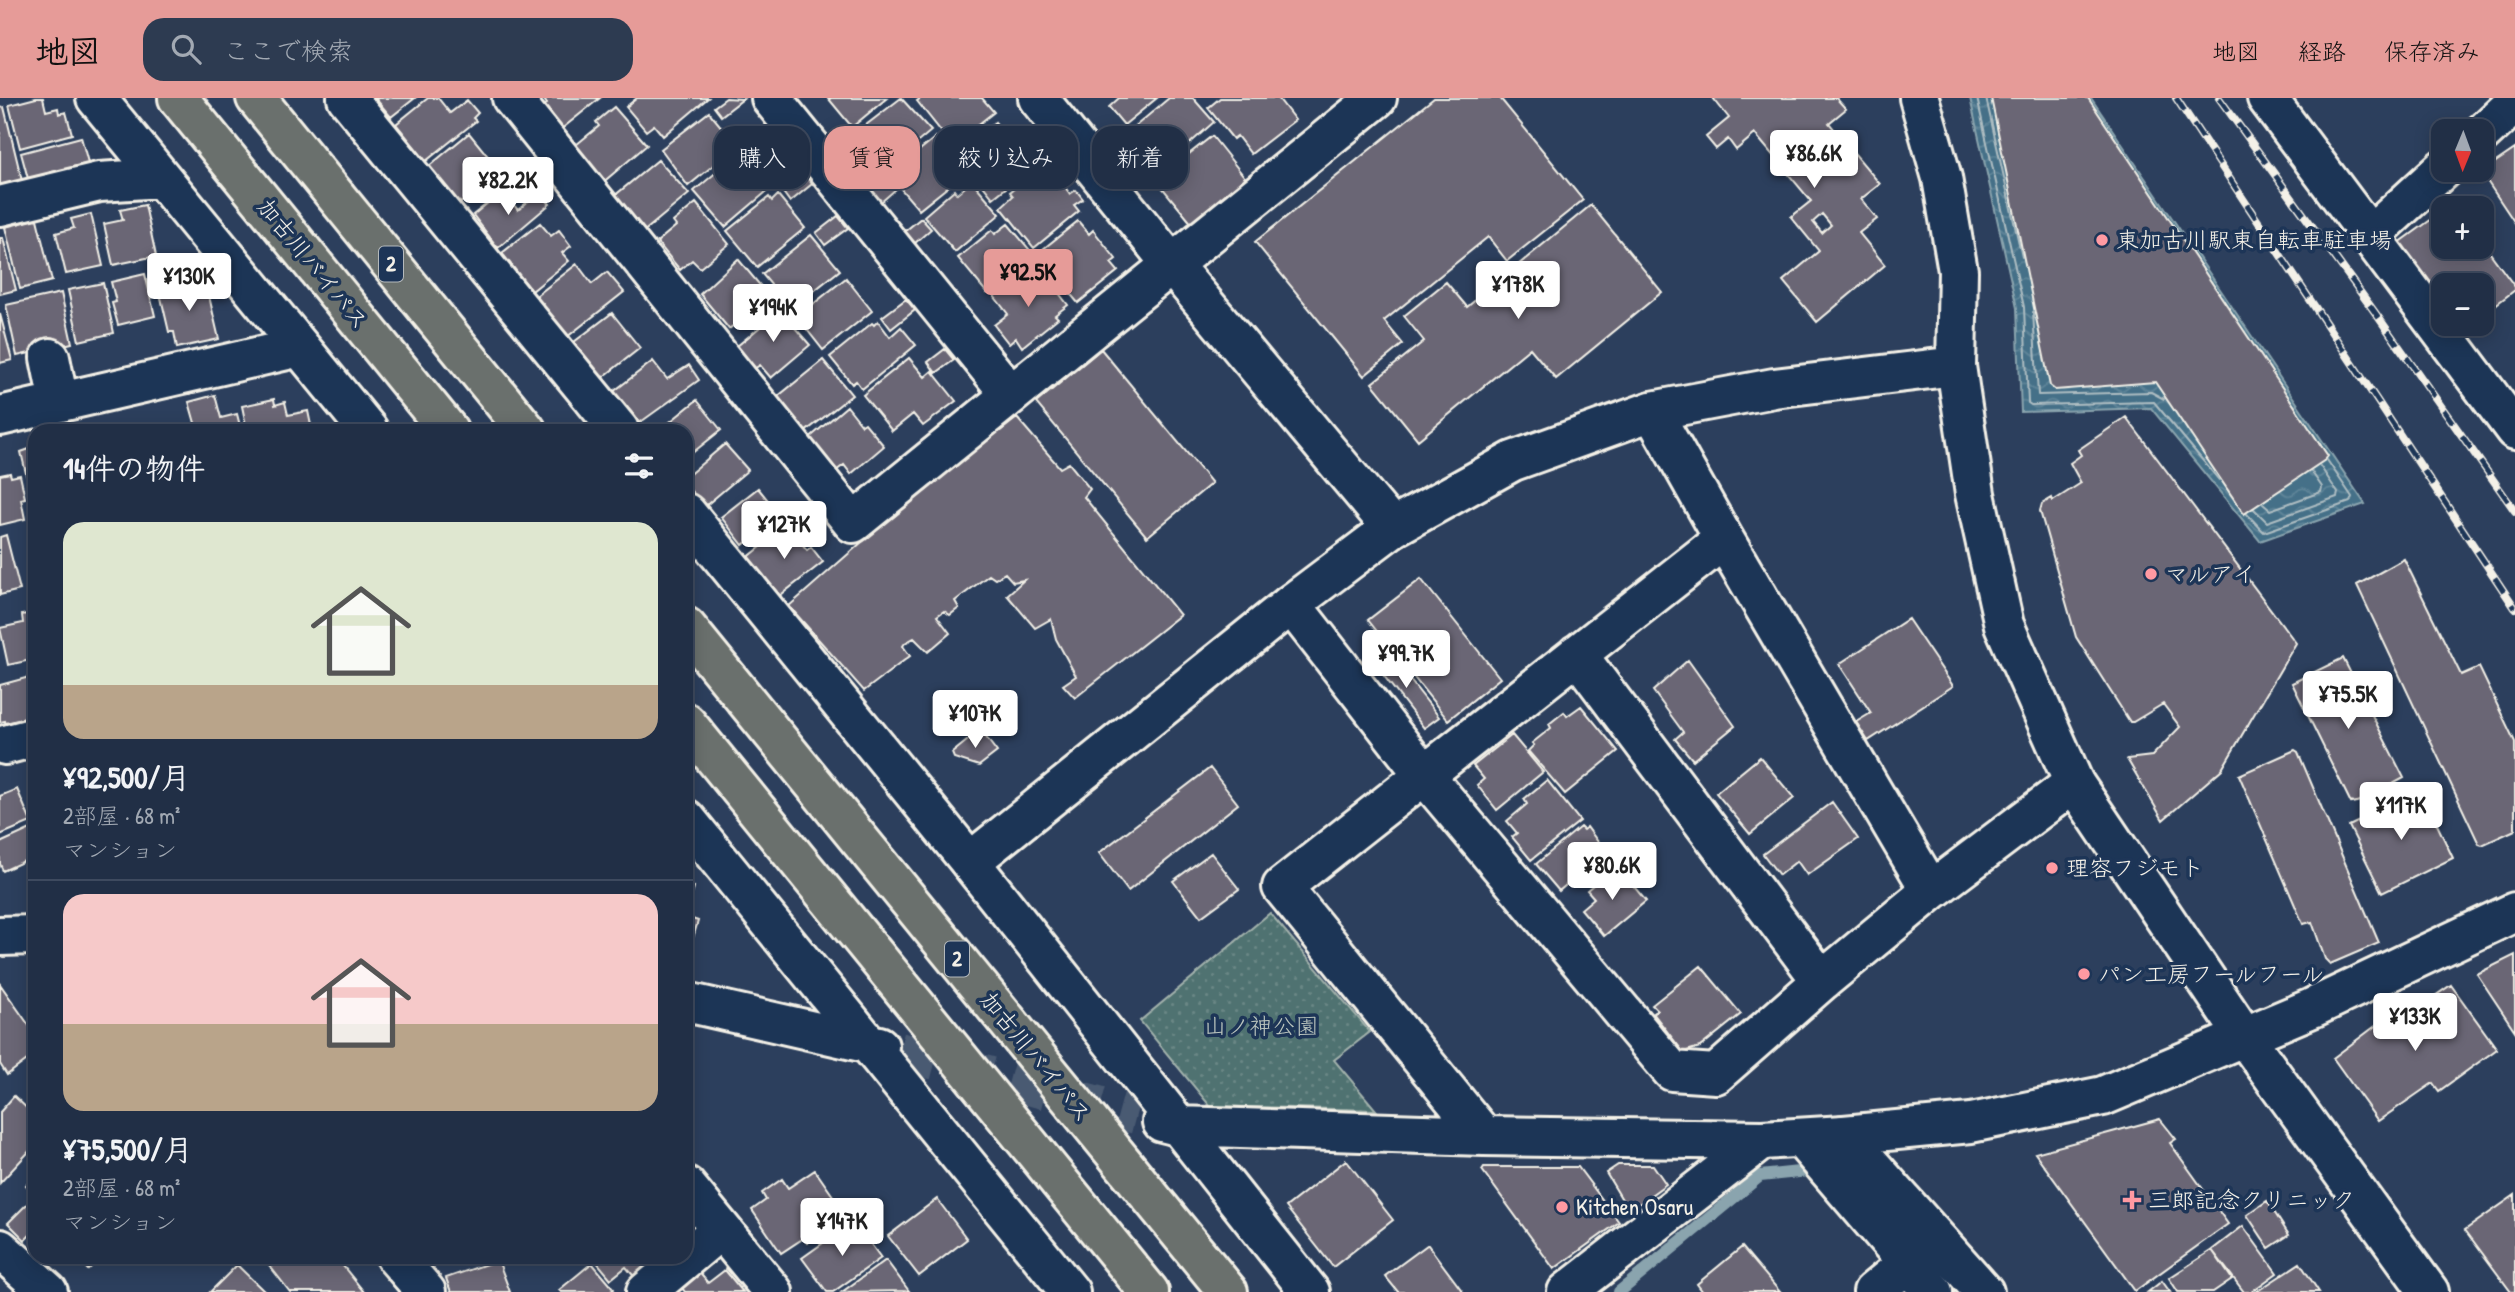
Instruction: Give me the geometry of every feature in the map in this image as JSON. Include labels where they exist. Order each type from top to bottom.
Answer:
[{"type":"highway","name":"加古川バイパス","points":[[178,98],[443,424]]},
{"type":"highway","name":"2","points":[[256,98],[521,424]]},
{"type":"highway","name":"加古川バイパス","points":[[693,635],[1228,1292]]},
{"type":"highway","points":[[693,732],[1149,1292]]},
{"type":"street","points":[[96,98],[363,424]]},
{"type":"street","points":[[347,98],[614,424]]},
{"type":"street","points":[[512,98],[853,523],[1173,266],[1368,101]]},
{"type":"street","points":[[771,98],[1011,395]]},
{"type":"street","points":[[1038,98],[1173,266],[1392,528]]},
{"type":"street","points":[[1919,98],[1942,178],[1958,271],[1956,366],[1975,494],[2004,625],[2074,783],[2244,1036],[2429,1292]]},
{"type":"street","points":[[2267,98],[2515,430]]},
{"type":"street","points":[[2494,123],[2515,103]]},
{"type":"street","points":[[0,206],[99,182],[161,178]]},
{"type":"street","points":[[2370,237],[2431,180]]},
{"type":"street","points":[[0,415],[300,347]]},
{"type":"street","points":[[50,358],[59,402]]},
{"type":"street","points":[[970,862],[1291,604],[1392,528],[1513,461],[1652,411],[1773,388],[1956,366]]},
{"type":"street","points":[[1652,411],[1931,891]]},
{"type":"street","points":[[693,522],[970,862],[1310,1292]]},
{"type":"street","points":[[1484,1136],[1282,887],[1724,539]]},
{"type":"street","points":[[1291,604],[1425,776],[1672,1070],[1716,1074],[1822,981],[1931,891],[2074,783]]},
{"type":"street","points":[[1577,654],[1822,981]]},
{"type":"street","points":[[693,827],[885,1047],[1070,1292]]},
{"type":"street","points":[[1136,1115],[1178,1126],[1484,1136],[1762,1140],[1971,1123],[2103,1096],[2312,1008],[2515,912]]},
{"type":"street","points":[[693,1004],[885,1047]]},
{"type":"street","points":[[1844,1135],[1984,1292]]},
{"type":"street","points":[[1801,1138],[1933,1292]]},
{"type":"street","points":[[1567,1292],[1762,1140]]},
{"type":"street","points":[[693,1195],[773,1292]]},
{"type":"street","points":[[693,1253],[721,1229]]},
{"type":"street","points":[[0,1249],[48,1292]]},
{"type":"street","points":[[1872,1292],[1908,1263]]},
{"type":"street","points":[[402,1264],[427,1292]]},
{"type":"street","points":[[418,1264],[427,1292]]},
{"type":"street","points":[[646,1292],[679,1264]]},
{"type":"green space","name":"山ノ神公園","points":[[1270,913],[1370,1032],[1334,1060],[1376,1110],[1210,1106],[1140,1021]]},
{"type":"water","name":"東加古川駅東自転車駐車場","points":[[1970,98],[2091,98],[2365,504],[2260,541],[2151,408],[2021,412],[2017,308]]},
{"type":"building","points":[[43,98],[46,111],[58,108],[59,114],[66,112],[72,134],[20,148],[9,105]]},
{"type":"building","points":[[375,98],[415,98],[391,117]]},
{"type":"building","points":[[428,98],[438,98],[450,113],[467,100],[478,113],[473,118],[476,121],[426,161],[396,124]]},
{"type":"building","points":[[543,98],[600,98],[559,131],[540,108],[547,104]]},
{"type":"building","points":[[637,98],[708,98],[663,136],[654,125],[646,131],[626,107]]},
{"type":"building","points":[[726,98],[743,99],[721,116],[714,107]]},
{"type":"building","points":[[828,98],[887,98],[853,126]]},
{"type":"building","points":[[901,98],[931,131],[920,140],[920,126],[865,126]]},
{"type":"building","points":[[921,98],[982,98],[994,112],[976,126],[937,126],[917,101]]},
{"type":"building","points":[[1119,98],[1157,98],[1124,125],[1109,107]]},
{"type":"building","points":[[1169,98],[1193,98],[1214,122],[1188,145],[1188,126],[1136,126]]},
{"type":"building","points":[[1220,98],[1278,98],[1295,120],[1251,154],[1237,136],[1233,139],[1208,108]]},
{"type":"building","points":[[1434,98],[1500,98],[1583,200],[1507,261],[1488,237],[1384,321],[1403,344],[1364,376],[1255,242]]},
{"type":"building","points":[[1713,98],[1836,98],[1846,109],[1829,123],[1880,184],[1861,199],[1877,219],[1859,233],[1885,265],[1817,322],[1783,281],[1819,251],[1791,217],[1811,201],[1755,134],[1736,150],[1728,139],[1716,149],[1706,137],[1729,118]],"holes":[[[1822,214],[1831,225],[1822,233],[1813,222]]]},
{"type":"building","name":"東加古川駅東自転車駐車場","points":[[1991,98],[2088,98],[2328,456],[2325,460],[2244,514],[2155,382],[2055,390],[2050,386]]},
{"type":"building","points":[[4,107],[22,181],[0,186],[0,108]]},
{"type":"building","points":[[614,107],[647,145],[601,184],[571,149],[599,126],[596,122]]},
{"type":"building","points":[[709,112],[721,126],[714,126],[714,165],[688,186],[661,149]]},
{"type":"building","points":[[469,133],[500,171],[459,204],[428,167]]},
{"type":"building","points":[[1212,136],[1247,180],[1192,224],[1163,189],[1188,189],[1188,155]]},
{"type":"building","points":[[81,137],[90,170],[30,186],[21,153]]},
{"type":"building","points":[[934,139],[934,189],[945,189],[919,210],[901,189],[920,189],[920,150]]},
{"type":"building","points":[[2515,149],[2515,223],[2488,182],[2494,182],[2494,163]]},
{"type":"building","points":[[658,160],[689,194],[642,233],[613,197]]},
{"type":"building","points":[[714,174],[714,189],[770,189],[725,227],[694,191]]},
{"type":"building","points":[[785,189],[806,189],[790,202],[782,191]]},
{"type":"building","points":[[872,189],[896,189],[880,203],[870,191]]},
{"type":"building","points":[[963,189],[979,189],[1000,214],[955,252],[924,216],[954,190],[957,194]]},
{"type":"building","points":[[986,189],[1004,189],[993,198]]},
{"type":"building","points":[[1014,189],[1066,189],[1070,194],[1076,190],[1083,199],[1074,205],[1079,211],[1034,248],[1001,207],[1013,196],[1010,192]]},
{"type":"building","points":[[503,191],[518,210],[539,192],[550,204],[498,248],[473,215]]},
{"type":"building","points":[[778,195],[805,228],[757,267],[727,231],[769,197],[772,201]]},
{"type":"building","points":[[696,203],[729,244],[700,268],[692,260],[680,270],[657,242],[676,226],[673,222]]},
{"type":"building","points":[[145,205],[156,256],[113,265],[104,224],[123,220],[120,210]]},
{"type":"building","points":[[1591,205],[1662,292],[1556,379],[1530,348],[1418,440],[1372,383],[1424,341],[1404,316],[1446,282],[1467,307]]},
{"type":"building","points":[[91,214],[103,266],[66,274],[56,233],[74,228],[71,219]]},
{"type":"building","points":[[838,216],[848,228],[825,245],[816,233]]},
{"type":"building","points":[[921,218],[931,229],[914,244],[904,232]]},
{"type":"building","points":[[37,219],[52,281],[20,289],[5,227]]},
{"type":"building","points":[[2431,220],[2431,259],[2494,258],[2515,290],[2494,306],[2494,273],[2431,273],[2431,287],[2399,243]]},
{"type":"building","points":[[1078,221],[1089,234],[1093,230],[1116,259],[1111,263],[1118,271],[1078,303],[1037,254]]},
{"type":"building","points":[[540,223],[551,236],[559,230],[571,246],[562,253],[569,261],[532,291],[502,253]]},
{"type":"building","points":[[1008,224],[1034,255],[987,293],[958,258],[992,230],[995,234]]},
{"type":"building","points":[[811,235],[840,270],[791,309],[762,274]]},
{"type":"building","points":[[0,238],[3,238],[16,290],[0,294]]},
{"type":"building","points":[[738,259],[769,296],[729,329],[700,294]]},
{"type":"building","points":[[577,264],[592,284],[607,272],[624,292],[567,337],[536,296]]},
{"type":"building","points":[[1024,272],[1037,288],[1048,279],[1068,305],[1055,315],[1058,318],[1022,347],[1016,338],[1009,344],[994,325],[1008,314],[994,296]]},
{"type":"building","points":[[145,274],[155,316],[118,325],[112,303],[116,302],[111,282]]},
{"type":"building","points":[[846,278],[872,311],[823,350],[797,317]]},
{"type":"building","points":[[205,279],[219,339],[177,348],[174,332],[169,332],[159,289]]},
{"type":"building","points":[[103,283],[114,333],[79,341],[68,290]]},
{"type":"building","points":[[61,293],[72,343],[17,356],[6,305]]},
{"type":"building","points":[[906,299],[915,310],[891,329],[882,317]]},
{"type":"building","points":[[776,306],[810,345],[771,378],[760,365],[754,369],[736,347],[760,327],[757,323]]},
{"type":"building","points":[[612,313],[640,348],[602,378],[574,342]]},
{"type":"building","points":[[0,314],[12,360],[0,363]]},
{"type":"building","points":[[878,321],[890,337],[901,327],[916,345],[862,389],[856,381],[852,384],[830,357]]},
{"type":"building","points":[[945,349],[954,360],[936,373],[928,362]]},
{"type":"building","points":[[1101,349],[1212,483],[1147,537],[1036,403]]},
{"type":"building","points":[[909,358],[925,377],[932,371],[956,401],[923,426],[913,414],[892,431],[863,395]]},
{"type":"building","points":[[823,360],[852,395],[805,432],[776,398]]},
{"type":"building","points":[[653,361],[667,379],[689,365],[699,380],[638,424],[613,392]]},
{"type":"building","points":[[215,395],[221,418],[237,414],[240,424],[195,424],[189,402]]},
{"type":"building","points":[[274,399],[275,405],[285,402],[288,415],[308,411],[311,424],[246,424],[242,406]]},
{"type":"building","points":[[697,400],[721,430],[693,452],[693,424],[667,424]]},
{"type":"building","points":[[847,406],[884,446],[851,474],[844,465],[836,471],[808,439]]},
{"type":"building","name":"マルアイ","points":[[2126,417],[2296,643],[2222,769],[2163,820],[2127,759],[2152,756],[2180,727],[2163,704],[2130,722],[2076,637],[2040,511],[2042,504],[2052,498],[2053,501],[2081,483],[2070,463],[2081,455],[2078,450]]},
{"type":"building","points":[[1017,418],[1060,468],[1069,463],[1090,489],[1084,497],[1180,615],[1075,698],[1063,685],[1076,676],[1056,639],[1051,619],[1035,628],[1007,595],[1024,580],[1013,582],[1005,573],[995,579],[989,575],[955,601],[959,608],[950,615],[944,611],[937,616],[950,633],[928,652],[914,638],[905,643],[903,646],[910,656],[864,691],[789,606],[992,428],[999,432]]},
{"type":"building","points":[[725,444],[748,470],[704,507],[693,494],[693,471]]},
{"type":"building","points":[[28,450],[28,482],[21,452]]},
{"type":"building","points":[[10,473],[11,477],[20,475],[25,498],[21,499],[25,519],[0,525],[0,475]]},
{"type":"building","points":[[758,488],[780,515],[743,545],[721,517]]},
{"type":"building","points":[[787,526],[807,550],[811,547],[823,562],[778,597],[746,559]]},
{"type":"building","points":[[6,535],[20,590],[0,595],[0,537]]},
{"type":"building","points":[[2404,559],[2461,675],[2479,667],[2515,742],[2515,830],[2482,845],[2479,844],[2357,585]]},
{"type":"building","points":[[1421,579],[1500,678],[1448,720],[1368,620]]},
{"type":"building","points":[[28,614],[28,661],[8,665],[0,628],[23,623],[22,615]]},
{"type":"building","points":[[1908,619],[1953,686],[1868,741],[1856,722],[1871,713],[1839,664]]},
{"type":"building","points":[[1388,652],[1439,717],[1424,728],[1374,663]]},
{"type":"building","points":[[2343,658],[2404,778],[2361,801],[2351,803],[2292,683]]},
{"type":"building","points":[[1688,660],[1735,726],[1693,760],[1675,739],[1683,732],[1653,691]]},
{"type":"building","points":[[28,677],[28,720],[6,725],[5,721],[0,722],[0,685]]},
{"type":"building","points":[[1581,706],[1618,751],[1565,794],[1528,751],[1534,745],[1532,743],[1551,728],[1549,724],[1564,712],[1567,716]]},
{"type":"building","points":[[978,732],[982,732],[997,752],[979,766],[954,758],[952,753]]},
{"type":"building","points":[[1512,735],[1543,772],[1497,810],[1477,785],[1484,779],[1473,766]]},
{"type":"building","points":[[2295,750],[2379,943],[2330,964],[2325,959],[2312,922],[2303,924],[2239,775]]},
{"type":"building","points":[[1760,757],[1794,798],[1750,834],[1716,793]]},
{"type":"building","points":[[1210,768],[1238,804],[1128,891],[1099,853]]},
{"type":"building","points":[[1547,780],[1580,821],[1531,860],[1512,837],[1517,833],[1507,821],[1527,804],[1524,799]]},
{"type":"building","points":[[17,789],[28,815],[28,823],[0,835],[0,796]]},
{"type":"building","points":[[2421,791],[2453,858],[2382,893],[2349,826]]},
{"type":"building","points":[[1832,802],[1858,839],[1807,875],[1797,861],[1779,875],[1763,854]]},
{"type":"building","points":[[1580,827],[1583,830],[1587,827],[1612,861],[1588,882],[1580,873],[1559,891],[1536,864]]},
{"type":"building","points":[[28,830],[28,859],[3,871],[0,864],[0,843]]},
{"type":"building","points":[[1211,853],[1239,889],[1201,917],[1173,881]]},
{"type":"building","points":[[1621,871],[1646,901],[1604,936],[1581,909],[1594,898],[1587,890],[1604,876],[1608,881]]},
{"type":"building","points":[[693,919],[698,921],[693,938]]},
{"type":"building","points":[[2515,955],[2515,1031],[2477,974]]},
{"type":"building","points":[[1701,966],[1741,1014],[1700,1047],[1683,1052],[1653,1013],[1657,1010],[1652,1005]]},
{"type":"building","points":[[0,984],[28,1024],[28,1059],[7,1075],[0,1064]]},
{"type":"building","points":[[2451,985],[2497,1049],[2439,1091],[2433,1083],[2378,1121],[2333,1058],[2390,1015],[2397,1022]]},
{"type":"building","points":[[14,1096],[28,1109],[28,1153],[0,1183],[0,1112]]},
{"type":"building","points":[[2160,1119],[2176,1139],[2170,1143],[2228,1224],[2135,1291],[2035,1153]]},
{"type":"building","points":[[1346,1160],[1393,1220],[1333,1267],[1286,1207]]},
{"type":"building","points":[[1618,1165],[1653,1165],[1666,1184],[1629,1211],[1606,1173]]},
{"type":"building","points":[[1484,1167],[1578,1167],[1619,1222],[1554,1269],[1482,1170]]},
{"type":"building","points":[[815,1170],[842,1209],[825,1221],[830,1228],[807,1243],[804,1238],[781,1253],[752,1210],[766,1200],[762,1193],[782,1179],[788,1188]]},
{"type":"building","points":[[2515,1195],[2515,1292],[2511,1292],[2465,1230]]},
{"type":"building","points":[[937,1199],[967,1239],[919,1276],[888,1236]]},
{"type":"building","points":[[2267,1201],[2289,1235],[2269,1248],[2247,1215]]},
{"type":"building","points":[[28,1203],[28,1237],[25,1240],[8,1223]]},
{"type":"building","points":[[854,1221],[881,1258],[833,1292],[827,1292],[802,1258]]},
{"type":"building","points":[[2243,1226],[2277,1273],[2251,1292],[2244,1292],[2212,1250]]},
{"type":"building","points":[[1427,1245],[1463,1292],[1398,1292],[1385,1276]]},
{"type":"building","points":[[1742,1247],[1780,1292],[1703,1292],[1697,1284]]},
{"type":"building","points":[[2212,1250],[2232,1279],[2213,1292],[2178,1292],[2169,1278]]},
{"type":"building","points":[[886,1260],[909,1291],[842,1292]]},
{"type":"building","points":[[2300,1263],[2319,1292],[2256,1292]]},
{"type":"building","points":[[82,1264],[94,1264],[88,1270]]},
{"type":"building","points":[[268,1264],[341,1264],[364,1292],[290,1292]]},
{"type":"building","points":[[486,1264],[500,1264],[510,1292],[451,1292],[446,1278]]},
{"type":"building","points":[[591,1264],[614,1289],[610,1292],[559,1290]]},
{"type":"building","points":[[598,1264],[657,1264],[637,1280],[626,1267],[611,1279]]},
{"type":"building","points":[[237,1265],[265,1292],[210,1292]]},
{"type":"building","points":[[697,1270],[708,1283],[725,1270],[743,1292],[685,1292],[679,1284]]},
{"type":"building","points":[[2162,1281],[2170,1292],[2148,1292]]},
{"type":"waterway","points":[[1619,1292],[1760,1176],[1818,1170]]},
{"type":"waterway","points":[[1941,1274],[1956,1292]]},
{"type":"tunnel","points":[[899,1051],[1136,1115]]},
{"type":"railway","points":[[2176,98],[2515,608]]},
{"type":"railway","points":[[2219,98],[2515,511]]},
{"type":"place","name":"東加古川駅東自転車駐車場","points":[[2102,240]]},
{"type":"place","name":"マルアイ","points":[[2151,574]]},
{"type":"place","name":"理容フジモト","points":[[2052,868]]},
{"type":"place","name":"パン工房フールフール","points":[[2084,974]]},
{"type":"place","name":"三郎記念クリニック","points":[[2132,1200]]},
{"type":"place","name":"Kitchen Osaru","points":[[1562,1207]]}]
